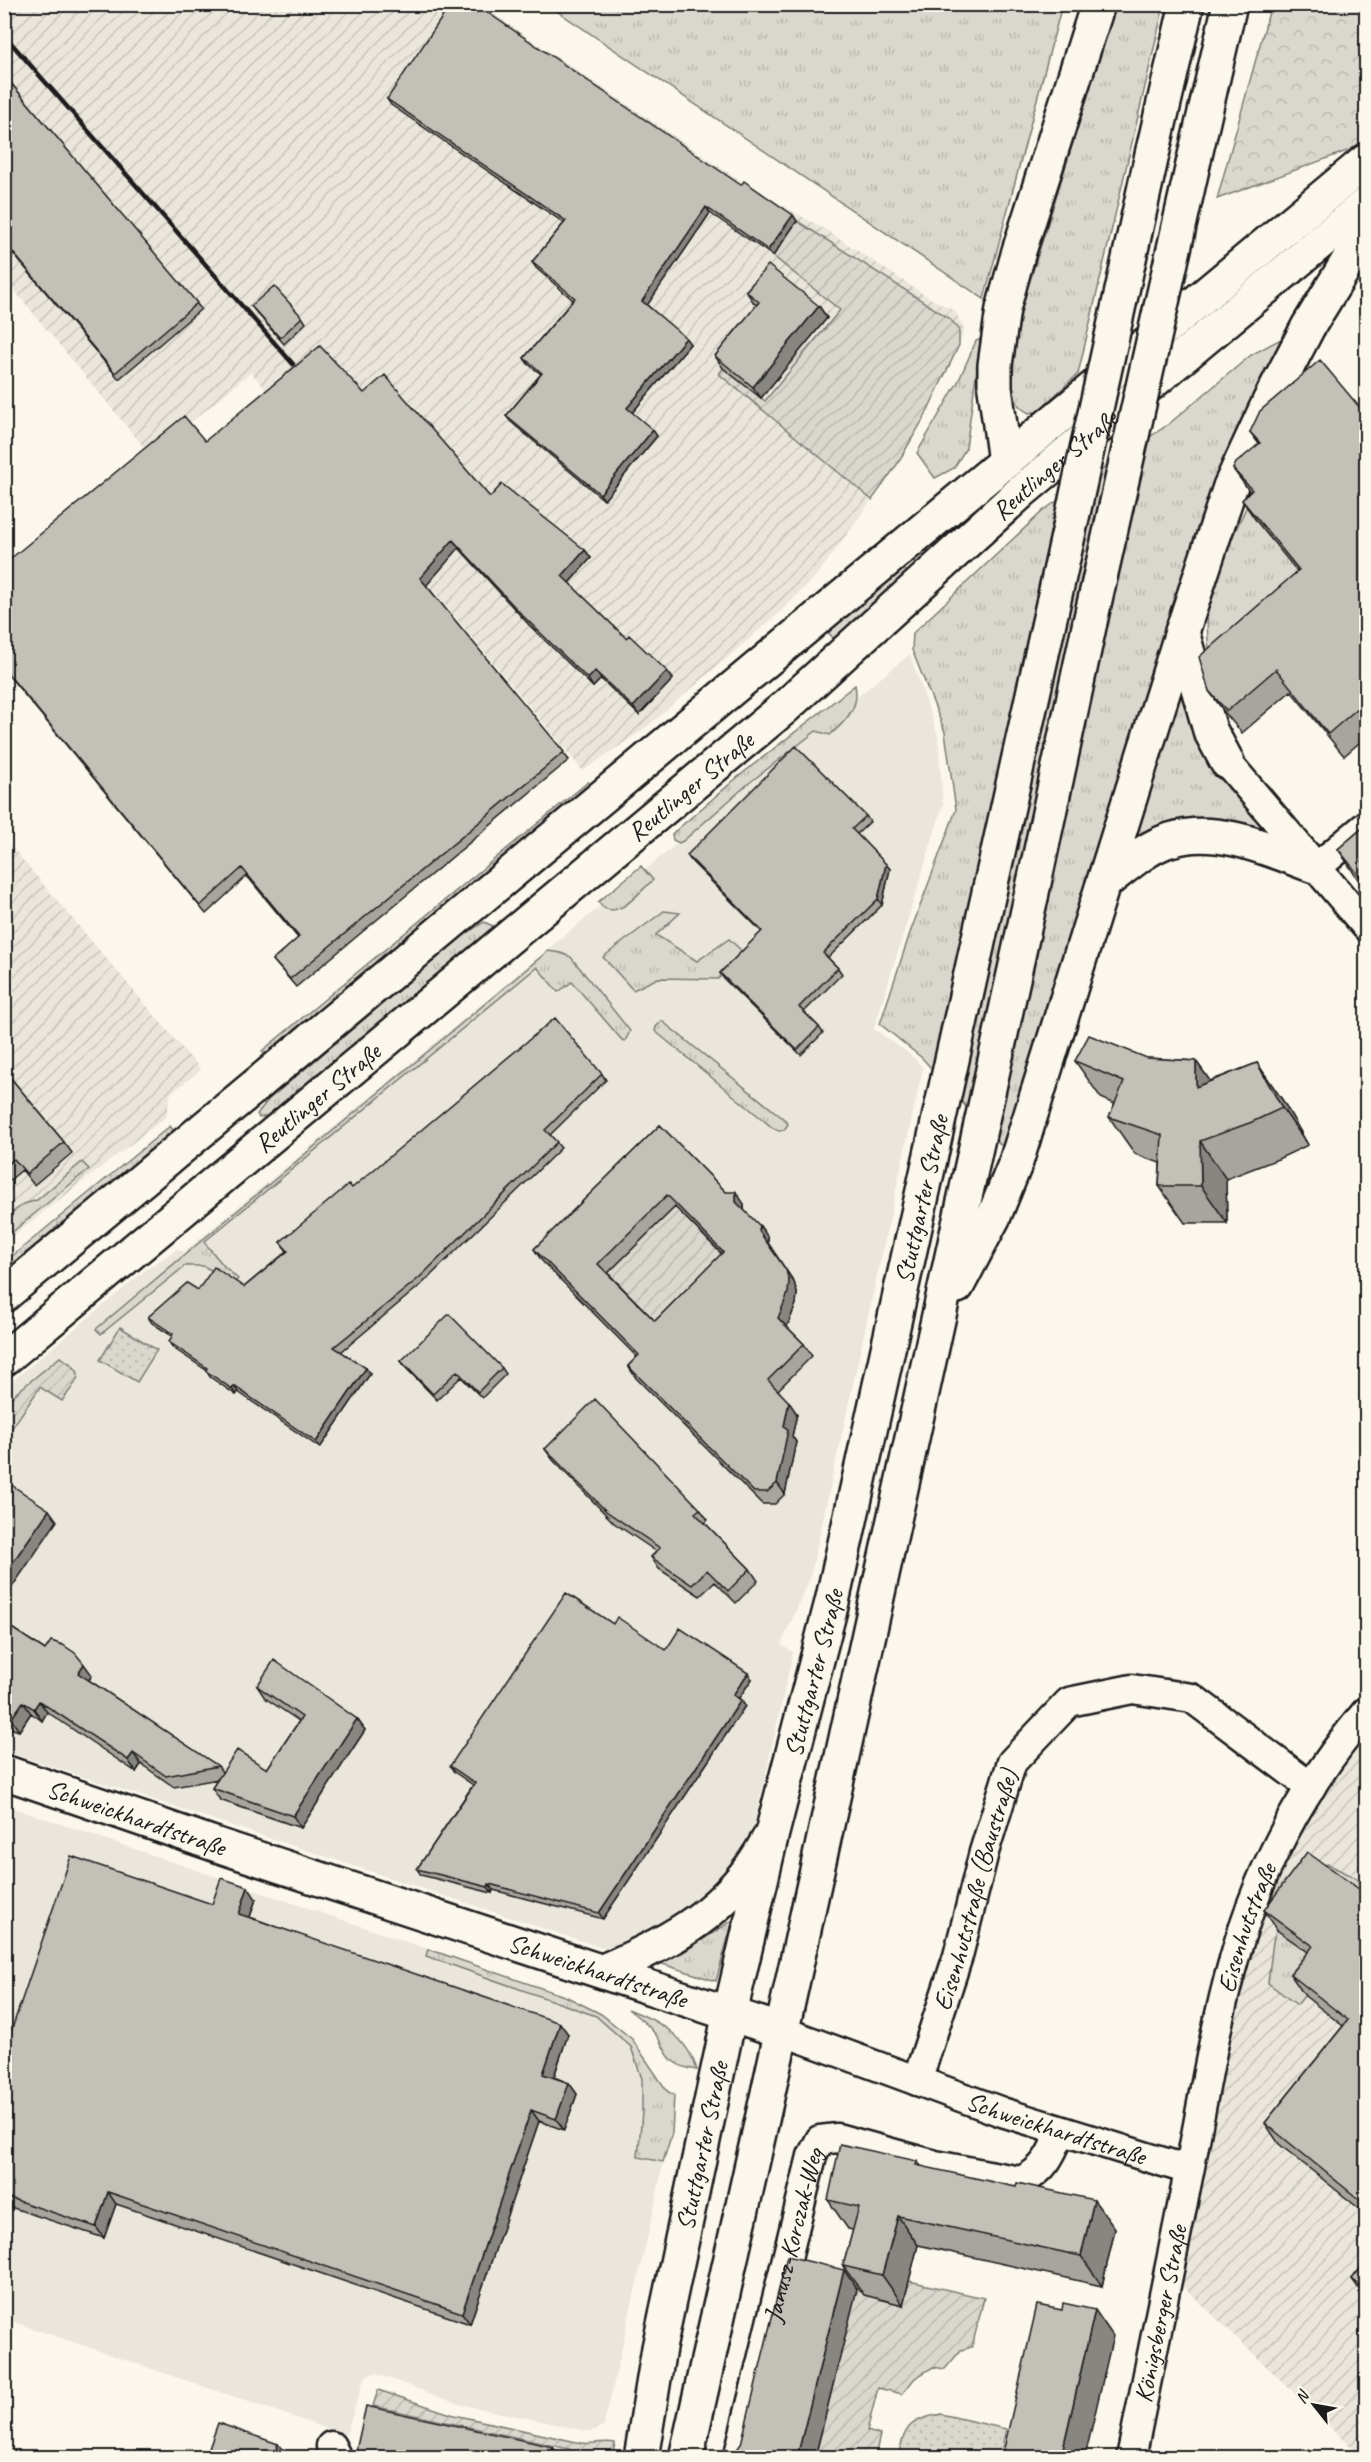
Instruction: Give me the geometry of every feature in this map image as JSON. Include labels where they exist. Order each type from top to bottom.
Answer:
[{"type":"main road","points":[[1005,462],[995,388],[995,365],[1003,309],[1019,251],[1098,4]]},
{"type":"main road","name":"Stuttgarter Straße","points":[[641,2457],[659,2348],[730,2013],[772,1833],[832,1602],[1187,4]]},
{"type":"main road","name":"Stuttgarter Straße","points":[[686,2457],[782,2031],[1090,622],[1230,4]]},
{"type":"main road","name":"Reutlinger Straße","points":[[4,1295],[1366,161]]},
{"type":"main road","name":"Reutlinger Straße","points":[[4,1359],[784,708],[1022,491],[1366,204]]},
{"type":"main road","points":[[937,1322],[994,1216],[1016,1162],[1230,486],[1269,400],[1308,327],[1366,232]]},
{"type":"main road","points":[[1182,632],[1210,730],[1227,762]]},
{"type":"main road","points":[[1104,883],[1152,848],[1169,840],[1191,835],[1211,835],[1256,845],[1317,867]]},
{"type":"main road","name":"Schweickhardtstraße","points":[[4,1772],[220,1846],[782,2031]]},
{"type":"main road","points":[[603,1971],[674,1937],[706,1917],[732,1893],[754,1866],[772,1833]]},
{"type":"street","points":[[1227,762],[1366,926]]},
{"type":"street","points":[[1317,867],[1366,826]]},
{"type":"street","name":"Eisenhutstraße (Baustraße)","points":[[916,2081],[958,1956],[984,1852],[1012,1762],[1069,1702],[1132,1689],[1192,1698],[1311,1787]]},
{"type":"street","name":"Eisenhutstraße","points":[[1189,2170],[1218,2023],[1234,1956],[1251,1905],[1273,1852],[1311,1787],[1366,1712]]},
{"type":"street","name":"Schweickhardtstraße","points":[[782,2031],[1061,2132],[1189,2170]]},
{"type":"street","name":"Janusz-Korczak-Weg","points":[[738,2457],[812,2156],[820,2140],[837,2138],[935,2165],[1020,2181],[1032,2177],[1052,2154],[1061,2132]]},
{"type":"street","name":"Königsberger Straße","points":[[1131,2457],[1189,2170]]},
{"type":"shaded area","points":[[4,5],[480,5],[748,186],[826,230],[928,297],[955,311],[965,330],[924,418],[896,466],[818,574],[778,614],[648,726],[583,771],[251,372],[151,456],[5,279]]},
{"type":"shaded area","points":[[910,654],[938,736],[943,805],[874,1029],[912,1056],[923,1068],[810,1578],[781,1645],[793,1652],[756,1818],[740,1858],[719,1890],[615,1952],[5,1751],[5,1387],[147,1269],[177,1249],[184,1252],[548,949]]},
{"type":"shaded area","points":[[4,838],[201,1070],[171,1093],[166,1117],[5,1242]]},
{"type":"shaded area","points":[[1366,1712],[1366,2457],[1361,2457],[1168,2272],[1251,1905]]},
{"type":"shaded area","points":[[5,1805],[428,1949],[427,1956],[596,2016],[631,2047],[642,2079],[638,2157],[663,2162],[604,2425],[596,2430],[588,2431],[459,2404],[374,2373],[366,2376],[346,2435],[5,2319]]},
{"type":"green space","points":[[548,5],[1062,5],[984,299]]},
{"type":"green space","points":[[1116,5],[1164,5],[1078,374],[1037,412],[1029,413],[1021,408],[1014,394],[1012,369],[1022,306]]},
{"type":"green space","points":[[1271,5],[1366,5],[1366,144],[1217,199]]},
{"type":"green space","points":[[797,221],[949,318],[959,329],[959,345],[924,418],[896,466],[872,500],[719,374],[723,368],[765,401],[840,310],[773,256]]},
{"type":"green space","points":[[1292,333],[1182,632],[1206,716],[1317,867],[1211,835],[1104,883],[1016,1162],[922,1058],[880,1024],[910,933],[956,810],[945,732],[912,650],[913,633],[1044,510],[1170,423],[1251,355]]},
{"type":"green space","points":[[981,339],[966,448],[954,468],[935,478],[917,453],[959,380],[976,341]]},
{"type":"green space","points":[[1252,495],[1314,591],[1214,680],[1207,628],[1210,597],[1223,558]]},
{"type":"green space","points":[[902,567],[907,572],[835,640],[826,630]]},
{"type":"green space","points":[[855,685],[854,707],[830,735],[816,731],[748,784],[683,841],[679,843],[673,840],[672,834],[739,776]]},
{"type":"green space","points":[[588,782],[591,785],[267,1055],[262,1051]]},
{"type":"green space","points":[[641,866],[653,880],[633,899],[619,909],[612,910],[598,902]]},
{"type":"green space","points":[[664,911],[680,913],[656,935],[697,961],[729,939],[744,953],[718,979],[658,978],[633,990],[603,957]]},
{"type":"green space","points":[[484,922],[493,926],[492,931],[267,1116],[259,1118],[257,1114],[268,1100],[463,936]]},
{"type":"green space","points":[[548,951],[571,957],[630,1031],[625,1041],[572,982],[558,992],[537,967],[204,1242],[238,1279],[235,1282],[203,1266],[185,1266],[101,1334],[96,1329]]},
{"type":"green space","points":[[662,1021],[784,1119],[788,1124],[784,1130],[779,1131],[773,1128],[655,1031]]},
{"type":"green space","points":[[170,1126],[174,1131],[5,1271],[5,1262]]},
{"type":"green space","points":[[82,1162],[89,1169],[5,1238],[5,1218],[24,1204],[37,1200]]},
{"type":"green space","points":[[675,1207],[731,1264],[663,1332],[606,1275]]},
{"type":"green space","points":[[120,1327],[157,1350],[137,1382],[100,1360]]},
{"type":"green space","points":[[60,1357],[78,1372],[73,1387],[62,1401],[40,1387],[5,1438],[5,1402]]},
{"type":"green space","points":[[1328,1864],[1355,1878],[1366,1888],[1366,1919],[1297,2005],[1268,1983],[1273,1941],[1282,1910],[1310,1868]]},
{"type":"green space","points":[[733,1920],[716,1981],[656,1962],[682,1953]]},
{"type":"green space","points":[[428,1949],[567,1997],[601,2014],[632,2039],[667,2091],[674,2095],[672,2133],[663,2162],[638,2157],[642,2079],[631,2047],[596,2016],[426,1956]]},
{"type":"green space","points":[[628,2009],[670,2031],[686,2048],[697,2070],[671,2060],[657,2036]]},
{"type":"green space","points":[[865,2271],[984,2298],[972,2347],[961,2350],[945,2369],[933,2367],[915,2378],[902,2394],[878,2388],[867,2431],[880,2435],[875,2457],[815,2458],[857,2289]]},
{"type":"green space","points":[[378,2390],[454,2415],[581,2443],[615,2443],[612,2457],[567,2457],[569,2449],[373,2406]]},
{"type":"green space","points":[[941,2414],[1006,2429],[1000,2457],[898,2457],[903,2438],[910,2426],[921,2419]]},
{"type":"building","points":[[451,4],[475,4],[741,185],[744,181],[793,215],[768,250],[706,207],[642,301],[686,338],[627,408],[653,430],[600,494],[506,416],[542,373],[524,358],[575,298],[532,262],[566,221],[387,99]]},
{"type":"building","points":[[4,75],[197,303],[115,373],[4,242]]},
{"type":"building","points":[[768,265],[819,306],[753,387],[715,356],[759,302],[746,291]]},
{"type":"building","points":[[274,286],[302,317],[280,338],[251,306]]},
{"type":"building","points":[[320,346],[364,393],[385,375],[490,497],[502,484],[585,550],[562,576],[626,638],[629,635],[667,671],[633,707],[595,671],[588,679],[524,617],[453,540],[420,578],[564,752],[290,979],[273,960],[299,937],[242,868],[200,906],[4,669],[4,564],[184,416],[205,441]]},
{"type":"building","points":[[1320,360],[1366,415],[1366,701],[1328,734],[1276,669],[1227,711],[1209,691],[1199,657],[1299,570],[1242,500],[1252,490],[1233,469],[1236,463],[1260,443],[1250,432],[1260,411]]},
{"type":"building","points":[[796,746],[866,816],[852,829],[886,864],[878,899],[823,953],[838,968],[799,1007],[819,1027],[797,1050],[720,973],[762,931],[687,855]]},
{"type":"building","points":[[1366,825],[1366,884],[1338,849]]},
{"type":"building","points":[[555,1018],[602,1074],[545,1130],[557,1142],[419,1278],[334,1347],[366,1368],[316,1442],[234,1386],[232,1389],[206,1371],[207,1368],[169,1342],[173,1334],[148,1317],[187,1283],[198,1290],[214,1267],[244,1287],[288,1251],[280,1242],[349,1184],[352,1188]]},
{"type":"building","points":[[1089,1035],[1147,1058],[1196,1061],[1196,1087],[1257,1063],[1282,1108],[1200,1141],[1201,1186],[1159,1186],[1162,1135],[1109,1117],[1124,1082],[1075,1061]]},
{"type":"building","points":[[4,1070],[64,1142],[27,1174],[14,1159],[4,1167]]},
{"type":"building","points":[[660,1125],[726,1192],[736,1192],[736,1202],[760,1226],[759,1231],[786,1270],[789,1281],[788,1293],[778,1318],[804,1344],[768,1380],[789,1402],[784,1426],[788,1430],[777,1483],[767,1492],[754,1492],[628,1366],[639,1355],[534,1249]],"holes":[[[667,1195],[723,1252],[655,1321],[598,1264]]]},
{"type":"building","points":[[449,1314],[502,1368],[478,1392],[457,1371],[433,1394],[401,1361]]},
{"type":"building","points":[[595,1399],[700,1509],[695,1513],[750,1569],[728,1591],[707,1570],[692,1585],[651,1557],[660,1548],[606,1511],[545,1449]]},
{"type":"building","points":[[4,1480],[49,1510],[4,1575]]},
{"type":"building","points":[[566,1593],[613,1624],[617,1617],[666,1650],[680,1628],[748,1673],[733,1695],[741,1700],[599,1913],[489,1884],[488,1887],[417,1869],[475,1783],[450,1766]]},
{"type":"building","points":[[4,1623],[45,1650],[51,1641],[75,1653],[84,1664],[78,1673],[218,1766],[166,1776],[133,1753],[128,1760],[39,1701],[34,1709],[23,1702],[11,1719],[4,1717]]},
{"type":"building","points":[[274,1660],[357,1719],[293,1816],[212,1788],[237,1750],[267,1769],[302,1717],[257,1686]]},
{"type":"building","points":[[1307,1852],[1359,1889],[1363,1884],[1366,1887],[1366,2205],[1265,2123],[1348,2020],[1290,1974],[1313,1946],[1264,1910]]},
{"type":"building","points":[[71,1856],[212,1904],[221,1878],[248,1887],[239,1914],[560,2023],[543,2074],[569,2083],[556,2119],[531,2110],[462,2313],[108,2192],[96,2227],[4,2196],[4,2052]]},
{"type":"building","points":[[840,2144],[917,2161],[916,2165],[1016,2187],[1017,2183],[1094,2200],[1081,2256],[898,2216],[882,2275],[843,2266],[859,2207],[828,2200]]},
{"type":"building","points":[[787,2256],[844,2270],[797,2457],[734,2457],[741,2444]]},
{"type":"building","points":[[1366,2261],[1366,2290],[1352,2279]]},
{"type":"building","points":[[1063,2303],[1095,2310],[1061,2457],[1002,2457],[1037,2305],[1062,2310]]},
{"type":"building","points":[[366,2406],[553,2447],[550,2457],[373,2457],[374,2455],[356,2451]]},
{"type":"building","points":[[218,2423],[278,2444],[273,2457],[206,2457]]},
{"type":"railway","points":[[4,35],[293,364]]}]
